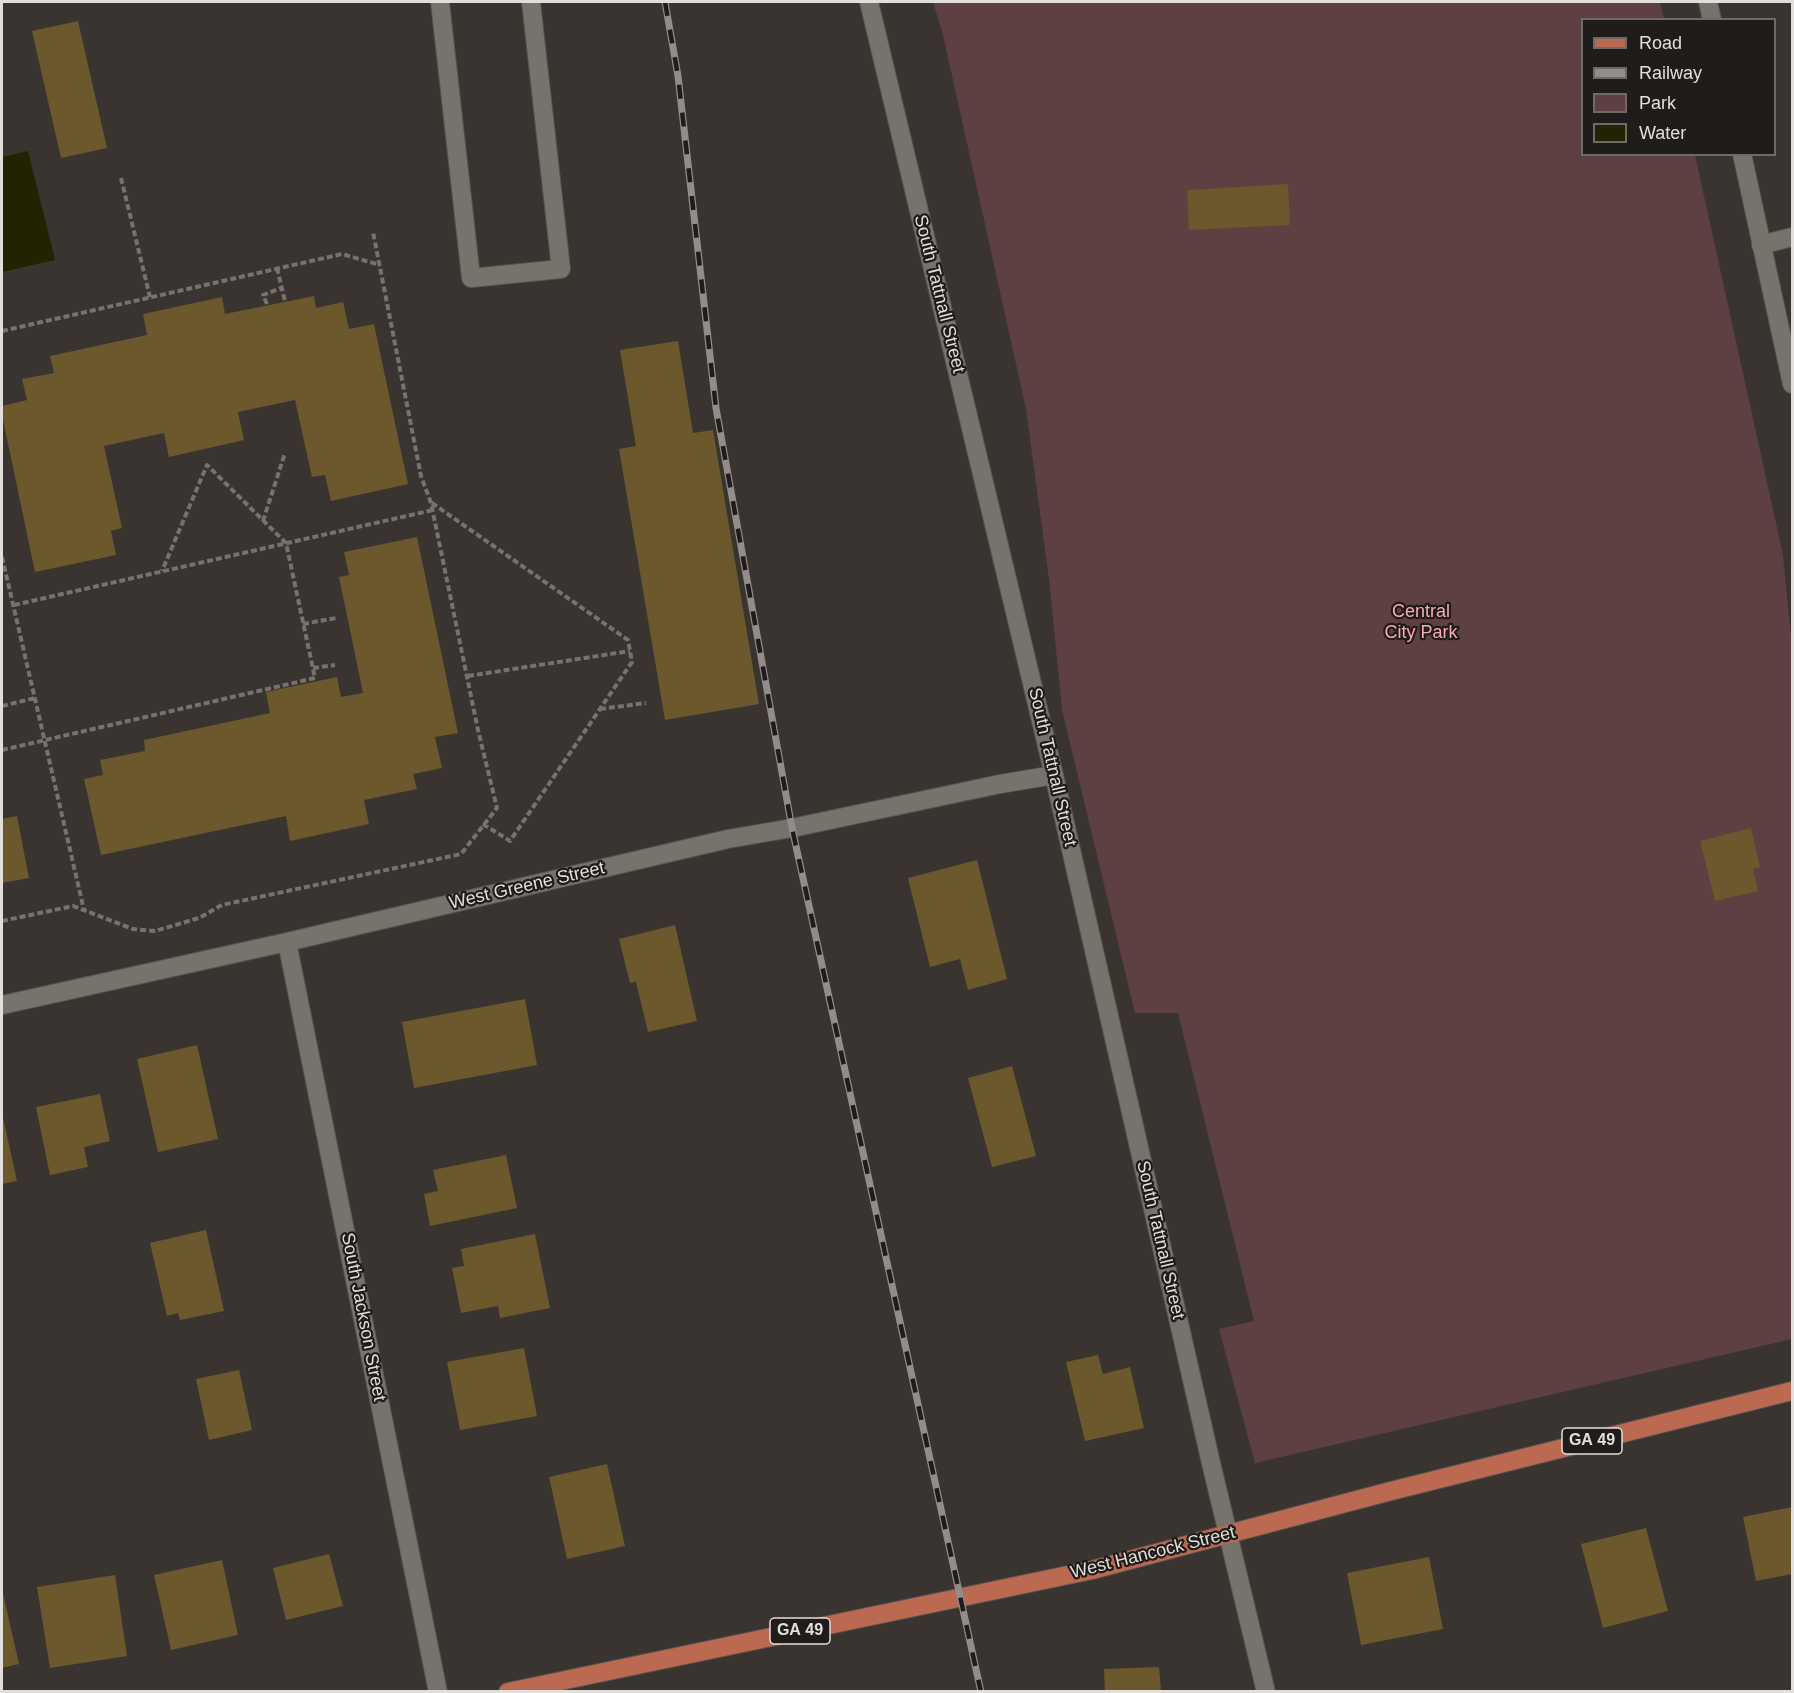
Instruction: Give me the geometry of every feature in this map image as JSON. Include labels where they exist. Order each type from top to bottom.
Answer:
[{"type":"main road","name":"West Hancock Street","points":[[508,1692],[1092,1570],[1391,1491],[1792,1391]]},
{"type":"street","points":[[440,2],[471,278],[561,269],[531,2]]},
{"type":"street","name":"South Tattnall Street","points":[[869,2],[1054,775],[1210,1463],[1266,1692]]},
{"type":"street","points":[[1708,2],[1712,18]]},
{"type":"street","points":[[1742,156],[1792,384]]},
{"type":"street","points":[[1761,244],[1792,237]]},
{"type":"street","name":"West Greene Street","points":[[2,1005],[287,942],[728,839],[1054,775]]},
{"type":"street","name":"South Jackson Street","points":[[287,942],[438,1692]]},
{"type":"path","points":[[121,178],[150,297]]},
{"type":"path","points":[[2,921],[72,906],[133,929],[155,931],[199,918],[222,905],[461,854],[497,808],[478,730],[433,510],[421,476],[373,232]]},
{"type":"path","points":[[2,331],[342,254],[380,265]]},
{"type":"path","points":[[277,268],[285,301]]},
{"type":"path","points":[[267,304],[263,295],[281,288]]},
{"type":"path","points":[[263,521],[285,453]]},
{"type":"path","points":[[2,750],[315,678],[286,543],[207,465],[162,571]]},
{"type":"path","points":[[431,503],[628,640],[632,662],[510,841],[483,824]]},
{"type":"path","points":[[14,605],[433,510]]},
{"type":"path","points":[[2,557],[84,911]]},
{"type":"path","points":[[303,624],[336,618]]},
{"type":"path","points":[[468,676],[630,651]]},
{"type":"path","points":[[313,668],[335,664]]},
{"type":"path","points":[[2,706],[35,698]]},
{"type":"path","points":[[599,710],[646,703]]},
{"type":"green space","name":"Central City Park","points":[[933,2],[1660,2],[1664,18],[1581,18],[1581,156],[1695,156],[1783,555],[1792,647],[1792,1339],[1255,1463],[1219,1329],[1254,1321],[1178,1013],[1135,1013],[1062,710],[1049,579],[1026,409],[943,35]]},
{"type":"water","points":[[28,151],[55,260],[2,272],[2,157]]},
{"type":"building","points":[[78,21],[107,148],[61,158],[32,31]]},
{"type":"building","points":[[1288,184],[1290,225],[1189,230],[1187,190]]},
{"type":"building","points":[[314,296],[316,308],[343,302],[349,329],[374,324],[408,484],[331,501],[325,475],[312,477],[295,400],[238,412],[244,440],[169,457],[164,433],[104,446],[122,528],[111,531],[116,555],[35,572],[2,415],[2,406],[27,400],[22,379],[54,373],[50,356],[147,335],[143,314],[222,297],[225,314]]},
{"type":"building","points":[[678,341],[693,433],[713,430],[759,704],[665,720],[619,449],[636,446],[620,350]]},
{"type":"building","points":[[417,537],[458,733],[435,737],[442,768],[413,774],[417,789],[364,800],[369,824],[290,841],[286,816],[101,855],[84,779],[103,775],[100,760],[145,751],[144,740],[270,713],[266,692],[337,677],[341,697],[363,693],[339,577],[349,575],[344,552]]},
{"type":"building","points":[[17,816],[29,878],[2,883],[2,819]]},
{"type":"building","points":[[1751,828],[1760,867],[1753,869],[1758,891],[1715,901],[1700,841]]},
{"type":"building","points":[[977,860],[1007,979],[968,990],[960,959],[930,967],[908,878]]},
{"type":"building","points":[[675,925],[697,1021],[648,1032],[636,982],[630,983],[619,939]]},
{"type":"building","points":[[525,999],[537,1065],[414,1088],[402,1022]]},
{"type":"building","points":[[197,1045],[218,1139],[158,1152],[137,1059]]},
{"type":"building","points":[[1012,1066],[1036,1156],[992,1167],[968,1078]]},
{"type":"building","points":[[100,1094],[110,1141],[84,1147],[88,1167],[50,1175],[36,1107]]},
{"type":"building","points":[[2,1113],[17,1181],[2,1184]]},
{"type":"building","points":[[506,1155],[517,1208],[430,1226],[424,1194],[438,1191],[433,1170]]},
{"type":"building","points":[[206,1230],[224,1311],[180,1320],[178,1313],[167,1316],[150,1243]]},
{"type":"building","points":[[535,1234],[550,1308],[500,1318],[498,1306],[461,1313],[452,1268],[464,1266],[461,1249]]},
{"type":"building","points":[[524,1348],[537,1416],[460,1430],[447,1362]]},
{"type":"building","points":[[1098,1355],[1103,1374],[1130,1367],[1144,1428],[1085,1441],[1066,1362]]},
{"type":"building","points":[[239,1370],[252,1430],[209,1440],[196,1379]]},
{"type":"building","points":[[607,1464],[625,1546],[567,1559],[549,1477]]},
{"type":"building","points":[[1792,1507],[1792,1574],[1756,1581],[1743,1517]]},
{"type":"building","points":[[1646,1528],[1668,1611],[1603,1628],[1581,1544]]},
{"type":"building","points":[[329,1554],[343,1606],[286,1620],[273,1568]]},
{"type":"building","points":[[1429,1557],[1443,1629],[1361,1645],[1347,1573]]},
{"type":"building","points":[[222,1560],[238,1635],[171,1650],[154,1575]]},
{"type":"building","points":[[115,1575],[127,1656],[50,1668],[37,1587]]},
{"type":"building","points":[[2,1589],[19,1664],[2,1668]]},
{"type":"building","points":[[1159,1667],[1161,1692],[1105,1692],[1104,1669]]},
{"type":"railway","points":[[665,2],[678,76],[716,408],[792,828],[981,1692]]}]
